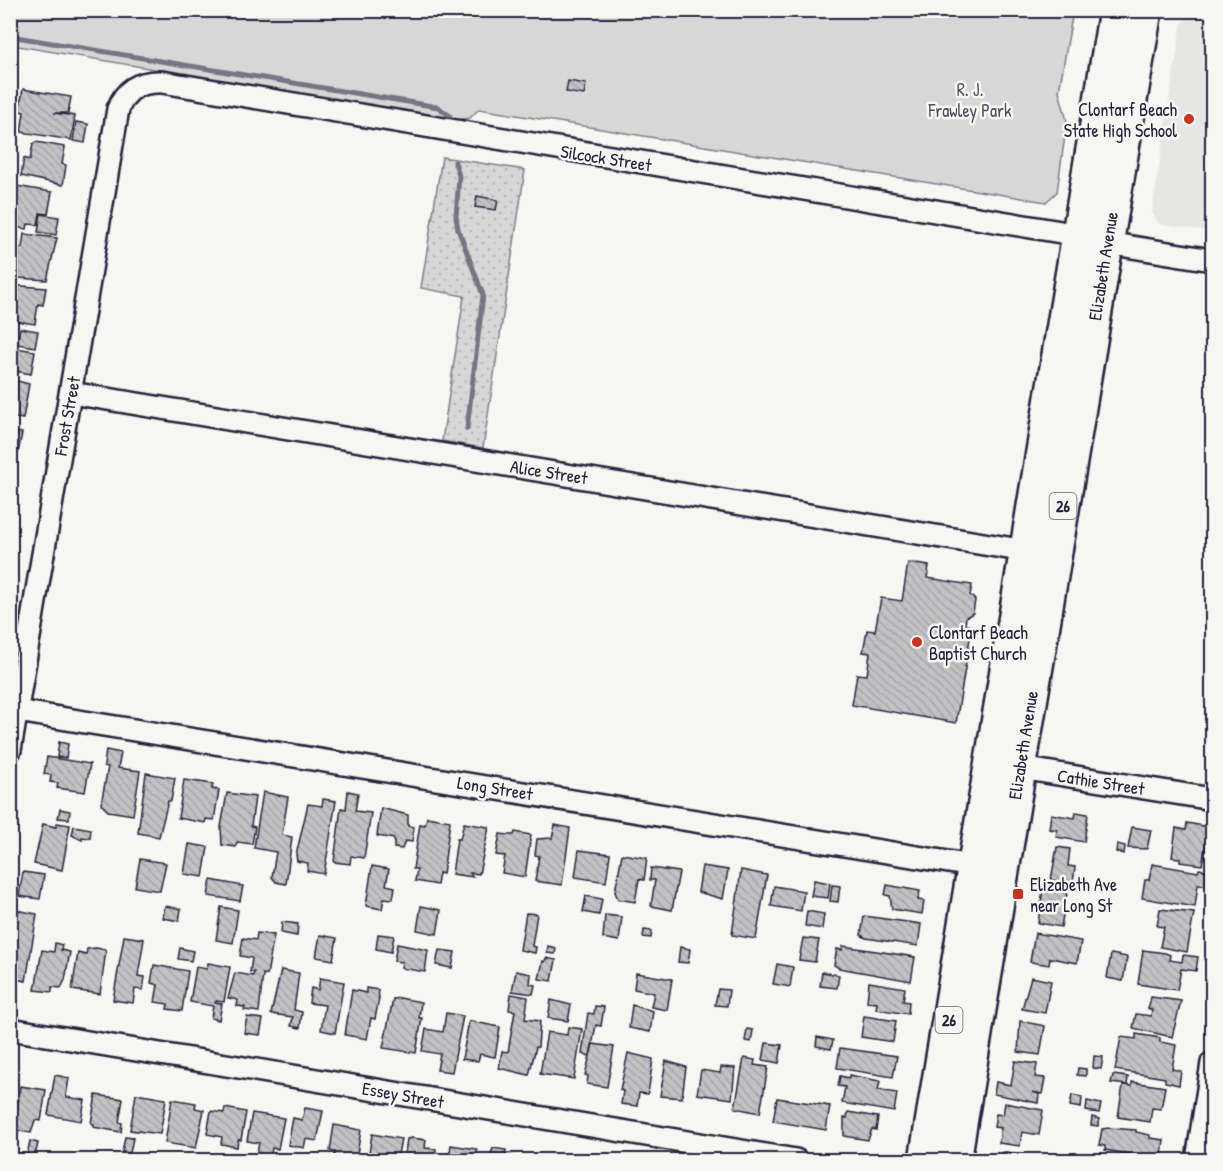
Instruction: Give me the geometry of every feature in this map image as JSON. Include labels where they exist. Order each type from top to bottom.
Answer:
[{"type":"highway","name":"Elizabeth Avenue","points":[[926,1161],[973,866],[1005,766],[1093,239],[1116,10]]},
{"type":"highway","name":"Elizabeth Avenue","points":[[954,1161],[1005,766],[1026,551],[1145,10]]},
{"type":"street","name":"Silcock Street","points":[[133,87],[162,82],[1212,260]]},
{"type":"street","name":"Frost Street","points":[[10,750],[118,109],[133,87]]},
{"type":"street","name":"Alice Street","points":[[71,393],[1026,551]]},
{"type":"street","name":"Long Street","points":[[17,711],[973,866]]},
{"type":"street","name":"Cathie Street","points":[[1005,766],[1212,799]]},
{"type":"street","name":"Essey Street","points":[[10,1029],[796,1161]]},
{"type":"street","points":[[1197,1161],[1212,1064]]},
{"type":"shaded area","name":"Clontarf Beach State High School","points":[[1187,11],[1212,11],[1212,232],[1159,224],[1152,212],[1181,26]]},
{"type":"green space","name":"R. J. Frawley Park","points":[[19,10],[1073,11],[1059,91],[1067,121],[1057,192],[1046,202],[479,109],[470,118],[454,120],[12,45]]},
{"type":"green space","points":[[442,157],[525,170],[483,448],[442,441],[464,296],[421,288]]},
{"type":"building","points":[[568,81],[586,84],[584,95],[566,92]]},
{"type":"building","points":[[23,89],[71,97],[68,113],[54,113],[75,116],[71,140],[21,132],[24,112],[19,111]]},
{"type":"building","points":[[76,122],[88,124],[85,143],[73,141]]},
{"type":"building","points":[[36,142],[65,147],[62,164],[66,165],[63,185],[21,176],[24,158],[30,160],[33,144]]},
{"type":"building","points":[[10,185],[52,192],[48,214],[40,213],[38,225],[28,224],[27,229],[13,227]]},
{"type":"building","points":[[477,196],[498,200],[496,210],[475,207]]},
{"type":"building","points":[[41,214],[59,217],[56,235],[38,232]]},
{"type":"building","points":[[24,234],[57,238],[47,280],[18,278],[10,274],[10,240],[19,241],[18,248],[22,248]]},
{"type":"building","points":[[10,285],[46,288],[43,305],[38,304],[35,324],[10,320]]},
{"type":"building","points":[[20,328],[38,331],[35,347],[17,344]]},
{"type":"building","points":[[10,347],[35,351],[31,374],[10,370]]},
{"type":"building","points":[[10,379],[29,384],[23,419],[10,417]]},
{"type":"building","points":[[10,431],[22,433],[18,453],[10,451]]},
{"type":"building","points":[[10,470],[15,471],[10,499]]},
{"type":"building","name":"Clontarf Beach Baptist Church","points":[[908,563],[929,566],[927,578],[972,585],[970,595],[975,600],[973,613],[966,617],[965,625],[972,626],[956,723],[852,705],[857,674],[867,675],[870,653],[863,652],[867,630],[875,631],[881,598],[902,601]]},
{"type":"building","points":[[59,742],[68,744],[66,758],[57,757]]},
{"type":"building","points":[[106,750],[121,753],[118,768],[140,771],[133,815],[108,811],[101,804],[108,767],[104,766]]},
{"type":"building","points":[[47,757],[90,764],[85,792],[57,788],[58,783],[50,782],[51,775],[44,774]]},
{"type":"building","points":[[146,773],[175,778],[171,801],[168,801],[159,837],[138,833]]},
{"type":"building","points":[[184,780],[213,784],[212,789],[219,790],[214,820],[206,819],[205,823],[178,818]]},
{"type":"building","points":[[348,791],[358,793],[355,811],[371,813],[364,858],[351,856],[350,864],[334,862],[341,808],[346,809]]},
{"type":"building","points":[[263,792],[288,797],[282,835],[292,837],[286,884],[276,882],[272,877],[276,852],[254,848]]},
{"type":"building","points":[[227,793],[255,797],[251,826],[255,827],[252,844],[237,842],[236,847],[222,845],[221,827]]},
{"type":"building","points":[[323,799],[336,801],[324,874],[307,871],[308,863],[297,861],[296,855],[308,804],[322,806]]},
{"type":"building","points":[[381,808],[408,815],[408,826],[414,827],[412,842],[405,841],[402,849],[394,848],[394,839],[377,836]]},
{"type":"building","points":[[60,809],[70,811],[69,819],[58,818]]},
{"type":"building","points":[[1076,812],[1088,814],[1084,842],[1056,837],[1057,830],[1049,829],[1051,814],[1075,818]]},
{"type":"building","points":[[427,817],[450,821],[443,874],[439,873],[437,885],[415,881],[417,869],[413,869],[420,824],[425,825]]},
{"type":"building","points":[[57,823],[70,825],[62,870],[34,864],[43,824],[56,827]]},
{"type":"building","points":[[464,823],[489,827],[479,874],[470,873],[473,877],[452,874],[457,839],[460,839]]},
{"type":"building","points":[[1187,823],[1209,827],[1202,865],[1180,862],[1180,858],[1172,857],[1176,828],[1186,830]]},
{"type":"building","points":[[555,825],[570,828],[562,885],[535,881],[539,856],[535,855],[537,839],[552,838]]},
{"type":"building","points":[[74,826],[91,829],[90,838],[82,837],[82,840],[72,835]]},
{"type":"building","points":[[1132,827],[1151,830],[1147,849],[1128,848]]},
{"type":"building","points":[[515,832],[531,835],[525,877],[502,873],[505,856],[496,855],[500,834],[514,835]]},
{"type":"building","points":[[189,844],[208,847],[203,877],[184,874]]},
{"type":"building","points":[[1117,844],[1125,846],[1124,854],[1116,852]]},
{"type":"building","points":[[1057,847],[1070,849],[1068,866],[1075,867],[1073,883],[1051,880]]},
{"type":"building","points":[[579,850],[610,854],[606,882],[575,877]]},
{"type":"building","points":[[622,854],[647,858],[644,880],[639,879],[635,902],[618,899],[615,892]]},
{"type":"building","points":[[140,859],[166,863],[160,891],[135,887]]},
{"type":"building","points":[[1152,864],[1198,872],[1199,869],[1212,871],[1212,887],[1198,884],[1195,907],[1142,898],[1145,880],[1149,880]]},
{"type":"building","points":[[372,866],[389,869],[386,885],[395,887],[393,899],[384,898],[382,909],[366,906]]},
{"type":"building","points":[[702,866],[728,870],[723,899],[698,892]]},
{"type":"building","points":[[651,868],[679,872],[672,910],[651,906],[655,880],[650,880]]},
{"type":"building","points":[[741,870],[767,875],[756,939],[732,935]]},
{"type":"building","points":[[23,872],[44,875],[40,899],[19,896]]},
{"type":"building","points":[[211,880],[243,886],[240,901],[208,896]]},
{"type":"building","points":[[814,880],[830,883],[828,898],[811,896]]},
{"type":"building","points":[[832,885],[840,886],[838,902],[830,901]]},
{"type":"building","points":[[887,885],[920,891],[918,900],[924,901],[922,914],[892,909],[890,896],[885,895]]},
{"type":"building","points":[[774,886],[804,891],[801,911],[771,906]]},
{"type":"building","points":[[1043,889],[1067,893],[1061,927],[1038,923]]},
{"type":"building","points":[[586,896],[602,899],[599,915],[583,912]]},
{"type":"building","points":[[165,906],[181,909],[179,921],[163,918]]},
{"type":"building","points":[[421,906],[441,910],[437,934],[417,930]]},
{"type":"building","points":[[221,907],[238,910],[233,943],[216,940]]},
{"type":"building","points":[[1160,909],[1194,913],[1187,952],[1160,947],[1164,927],[1157,926]]},
{"type":"building","points":[[16,910],[37,914],[26,981],[10,978],[10,944]]},
{"type":"building","points":[[807,911],[824,914],[822,929],[805,926]]},
{"type":"building","points":[[526,913],[537,914],[532,946],[536,947],[535,953],[520,950]]},
{"type":"building","points":[[605,915],[622,917],[619,941],[603,938]]},
{"type":"building","points":[[864,916],[921,924],[918,946],[866,938],[861,935]]},
{"type":"building","points":[[282,922],[298,924],[297,936],[281,933]]},
{"type":"building","points":[[644,930],[652,931],[651,938],[643,937]]},
{"type":"building","points":[[257,933],[274,935],[267,975],[263,974],[259,1012],[244,1010],[245,1007],[237,1006],[238,1000],[228,998],[235,973],[253,976],[254,972],[250,972],[252,958],[240,956],[243,938],[256,940]]},
{"type":"building","points":[[1035,933],[1081,941],[1077,963],[1050,958],[1049,965],[1030,962]]},
{"type":"building","points":[[378,934],[394,936],[391,952],[376,949]]},
{"type":"building","points":[[320,935],[337,938],[333,960],[316,957]]},
{"type":"building","points":[[124,936],[144,939],[138,976],[145,977],[143,990],[135,989],[133,1003],[113,1000]]},
{"type":"building","points":[[803,938],[819,940],[815,962],[799,960]]},
{"type":"building","points":[[55,943],[62,945],[61,950],[70,952],[65,980],[61,988],[52,987],[52,992],[35,990],[42,950],[54,952]]},
{"type":"building","points":[[397,944],[428,950],[425,972],[401,968],[402,962],[394,961]]},
{"type":"building","points":[[548,946],[556,948],[555,954],[547,953]]},
{"type":"building","points":[[843,946],[915,957],[911,981],[839,968],[834,965],[837,949],[842,950]]},
{"type":"building","points":[[680,947],[690,949],[688,963],[678,962]]},
{"type":"building","points":[[180,948],[193,951],[191,961],[178,959]]},
{"type":"building","points":[[87,949],[106,950],[100,994],[72,990],[78,953],[86,955]]},
{"type":"building","points":[[439,950],[455,952],[452,968],[436,965]]},
{"type":"building","points":[[1143,950],[1165,953],[1170,955],[1169,960],[1182,962],[1183,955],[1198,957],[1196,971],[1181,969],[1177,990],[1138,984]]},
{"type":"building","points":[[1111,954],[1127,957],[1123,981],[1107,978]]},
{"type":"building","points":[[546,958],[556,960],[552,981],[539,979],[543,961],[545,962]]},
{"type":"building","points":[[208,963],[230,967],[224,1002],[216,1001],[215,1003],[222,1004],[219,1020],[211,1018],[213,1006],[190,1002],[196,967],[207,969]]},
{"type":"building","points":[[777,964],[793,967],[790,987],[773,984]]},
{"type":"building","points":[[154,965],[188,971],[182,1011],[167,1009],[168,1004],[155,1002],[158,985],[151,983]]},
{"type":"building","points":[[281,970],[299,973],[294,1010],[302,1012],[300,1028],[291,1026],[293,1017],[271,1014]]},
{"type":"building","points":[[516,971],[531,974],[530,984],[535,985],[533,994],[512,991]]},
{"type":"building","points":[[822,972],[839,975],[837,988],[820,986]]},
{"type":"building","points":[[636,973],[672,979],[667,1010],[651,1007],[654,993],[634,989]]},
{"type":"building","points":[[1031,977],[1051,981],[1045,1013],[1022,1009]]},
{"type":"building","points":[[320,978],[344,982],[335,1033],[321,1030],[325,1005],[309,1003],[311,988],[318,990]]},
{"type":"building","points":[[869,982],[905,988],[903,1001],[909,1002],[908,1014],[876,1009],[877,1003],[867,1002]]},
{"type":"building","points":[[366,988],[378,990],[379,998],[375,1019],[371,1018],[367,1039],[345,1035],[352,990],[366,993]]},
{"type":"building","points":[[718,989],[729,990],[727,1006],[715,1005]]},
{"type":"building","points":[[511,994],[528,997],[525,1019],[540,1021],[538,1047],[536,1047],[529,1075],[499,1068],[502,1051],[508,1052],[515,1011],[509,1010]]},
{"type":"building","points":[[1151,997],[1181,1001],[1172,1037],[1133,1028],[1136,1014],[1151,1016],[1152,1010],[1148,1009]]},
{"type":"building","points":[[393,999],[421,1002],[419,1018],[422,1018],[416,1053],[383,1048]]},
{"type":"building","points":[[551,1000],[571,1005],[568,1021],[548,1018]]},
{"type":"building","points":[[632,1005],[653,1011],[650,1032],[629,1028]]},
{"type":"building","points":[[595,1006],[604,1007],[601,1026],[596,1025],[590,1056],[582,1054],[588,1013],[594,1014]]},
{"type":"building","points":[[446,1013],[463,1016],[452,1072],[437,1070],[440,1054],[422,1051],[426,1029],[443,1032]]},
{"type":"building","points":[[864,1016],[896,1021],[893,1042],[861,1037]]},
{"type":"building","points":[[247,1017],[263,1019],[260,1035],[244,1033]]},
{"type":"building","points":[[469,1021],[500,1027],[495,1057],[480,1054],[478,1061],[462,1059]]},
{"type":"building","points":[[1020,1021],[1045,1026],[1040,1055],[1018,1052]]},
{"type":"building","points":[[568,1027],[582,1029],[574,1079],[540,1074],[547,1032],[567,1035]]},
{"type":"building","points":[[747,1029],[753,1030],[751,1042],[745,1041]]},
{"type":"building","points":[[1136,1034],[1160,1038],[1160,1042],[1176,1045],[1172,1069],[1181,1071],[1179,1085],[1165,1082],[1165,1078],[1115,1070],[1121,1037],[1136,1039]]},
{"type":"building","points":[[817,1037],[833,1040],[831,1049],[816,1046]]},
{"type":"building","points":[[766,1043],[782,1045],[779,1063],[763,1060]]},
{"type":"building","points":[[593,1044],[614,1047],[607,1087],[587,1084],[588,1076],[585,1075]]},
{"type":"building","points":[[840,1048],[897,1056],[893,1077],[837,1068]]},
{"type":"building","points":[[628,1053],[653,1059],[648,1094],[639,1093],[637,1106],[621,1104],[623,1091],[620,1090]]},
{"type":"building","points":[[1094,1056],[1103,1057],[1101,1069],[1093,1068]]},
{"type":"building","points":[[744,1058],[755,1060],[754,1065],[768,1067],[760,1113],[735,1108]]},
{"type":"building","points":[[666,1061],[686,1067],[682,1098],[660,1096]]},
{"type":"building","points":[[1015,1061],[1037,1064],[1035,1077],[1045,1078],[1042,1094],[1032,1092],[1039,1094],[1038,1103],[994,1094],[996,1082],[1011,1085]]},
{"type":"building","points":[[10,1067],[14,1068],[10,1089]]},
{"type":"building","points":[[721,1067],[735,1068],[732,1099],[697,1094],[701,1070],[720,1073]]},
{"type":"building","points":[[1078,1068],[1086,1069],[1086,1076],[1077,1075]]},
{"type":"building","points":[[55,1075],[69,1078],[66,1097],[85,1100],[81,1121],[48,1115]]},
{"type":"building","points":[[849,1075],[880,1081],[878,1090],[897,1093],[894,1112],[842,1103],[845,1087],[838,1086],[840,1076],[849,1078]]},
{"type":"building","points":[[1113,1075],[1128,1077],[1127,1085],[1111,1083]]},
{"type":"building","points":[[1132,1082],[1165,1087],[1161,1109],[1152,1108],[1150,1122],[1118,1117],[1123,1085],[1132,1086]]},
{"type":"building","points":[[20,1086],[46,1090],[41,1121],[35,1120],[31,1133],[15,1130]]},
{"type":"building","points":[[136,1094],[166,1099],[160,1134],[130,1130]]},
{"type":"building","points":[[96,1095],[123,1099],[119,1122],[122,1123],[121,1132],[93,1127],[94,1124],[91,1123]]},
{"type":"building","points":[[1072,1095],[1082,1097],[1081,1108],[1070,1106]]},
{"type":"building","points":[[777,1098],[830,1106],[826,1130],[773,1121]]},
{"type":"building","points":[[172,1099],[196,1103],[195,1108],[204,1110],[196,1148],[165,1143]]},
{"type":"building","points":[[1087,1101],[1101,1104],[1099,1113],[1086,1111]]},
{"type":"building","points":[[1005,1103],[1043,1110],[1039,1135],[1022,1132],[1020,1146],[999,1143],[1001,1128],[994,1127],[996,1114],[1003,1115]]},
{"type":"building","points":[[225,1108],[246,1112],[241,1140],[238,1140],[237,1147],[221,1144],[222,1137],[207,1134],[211,1111],[224,1113]]},
{"type":"building","points":[[305,1108],[323,1111],[317,1141],[306,1139],[304,1148],[288,1145],[293,1118],[302,1120]]},
{"type":"building","points":[[848,1112],[878,1117],[876,1130],[872,1129],[868,1140],[844,1136],[844,1118],[847,1118]]},
{"type":"building","points":[[252,1113],[284,1118],[278,1149],[272,1148],[270,1159],[256,1157],[259,1143],[247,1141]]},
{"type":"building","points":[[1092,1117],[1100,1119],[1098,1126],[1091,1125]]},
{"type":"building","points":[[334,1125],[361,1130],[356,1160],[334,1160],[335,1152],[330,1151]]},
{"type":"building","points":[[1102,1129],[1136,1130],[1136,1132],[1150,1135],[1150,1138],[1164,1140],[1162,1156],[1146,1154],[1146,1157],[1105,1150],[1105,1146],[1099,1145]]},
{"type":"building","points":[[372,1134],[401,1139],[397,1160],[368,1160]]},
{"type":"building","points":[[125,1137],[133,1138],[130,1153],[122,1152]]},
{"type":"building","points":[[407,1139],[426,1140],[425,1148],[436,1149],[436,1160],[404,1160]]},
{"type":"building","points":[[30,1141],[38,1143],[35,1156],[27,1155]]},
{"type":"building","points":[[451,1145],[477,1149],[475,1160],[446,1160],[446,1157],[449,1158]]},
{"type":"building","points":[[493,1148],[506,1150],[505,1155],[513,1156],[512,1160],[489,1160]]},
{"type":"building","points":[[1006,1152],[1038,1160],[999,1160],[1001,1153]]},
{"type":"building","points":[[17,1153],[35,1156],[35,1160],[16,1160]]},
{"type":"building","points":[[1058,1155],[1074,1158],[1073,1160],[1058,1160]]},
{"type":"building","points":[[1075,1157],[1098,1160],[1075,1160]]},
{"type":"waterway","points":[[10,36],[438,107],[450,116]]},
{"type":"waterway","points":[[455,162],[459,176],[456,217],[458,229],[483,295],[467,429]]},
{"type":"place","name":"Clontarf Beach State High School","points":[[1189,119]]},
{"type":"place","name":"Clontarf Beach Baptist Church","points":[[917,642]]},
{"type":"place","name":"Elizabeth Ave near Long St","points":[[1018,894]]}]
